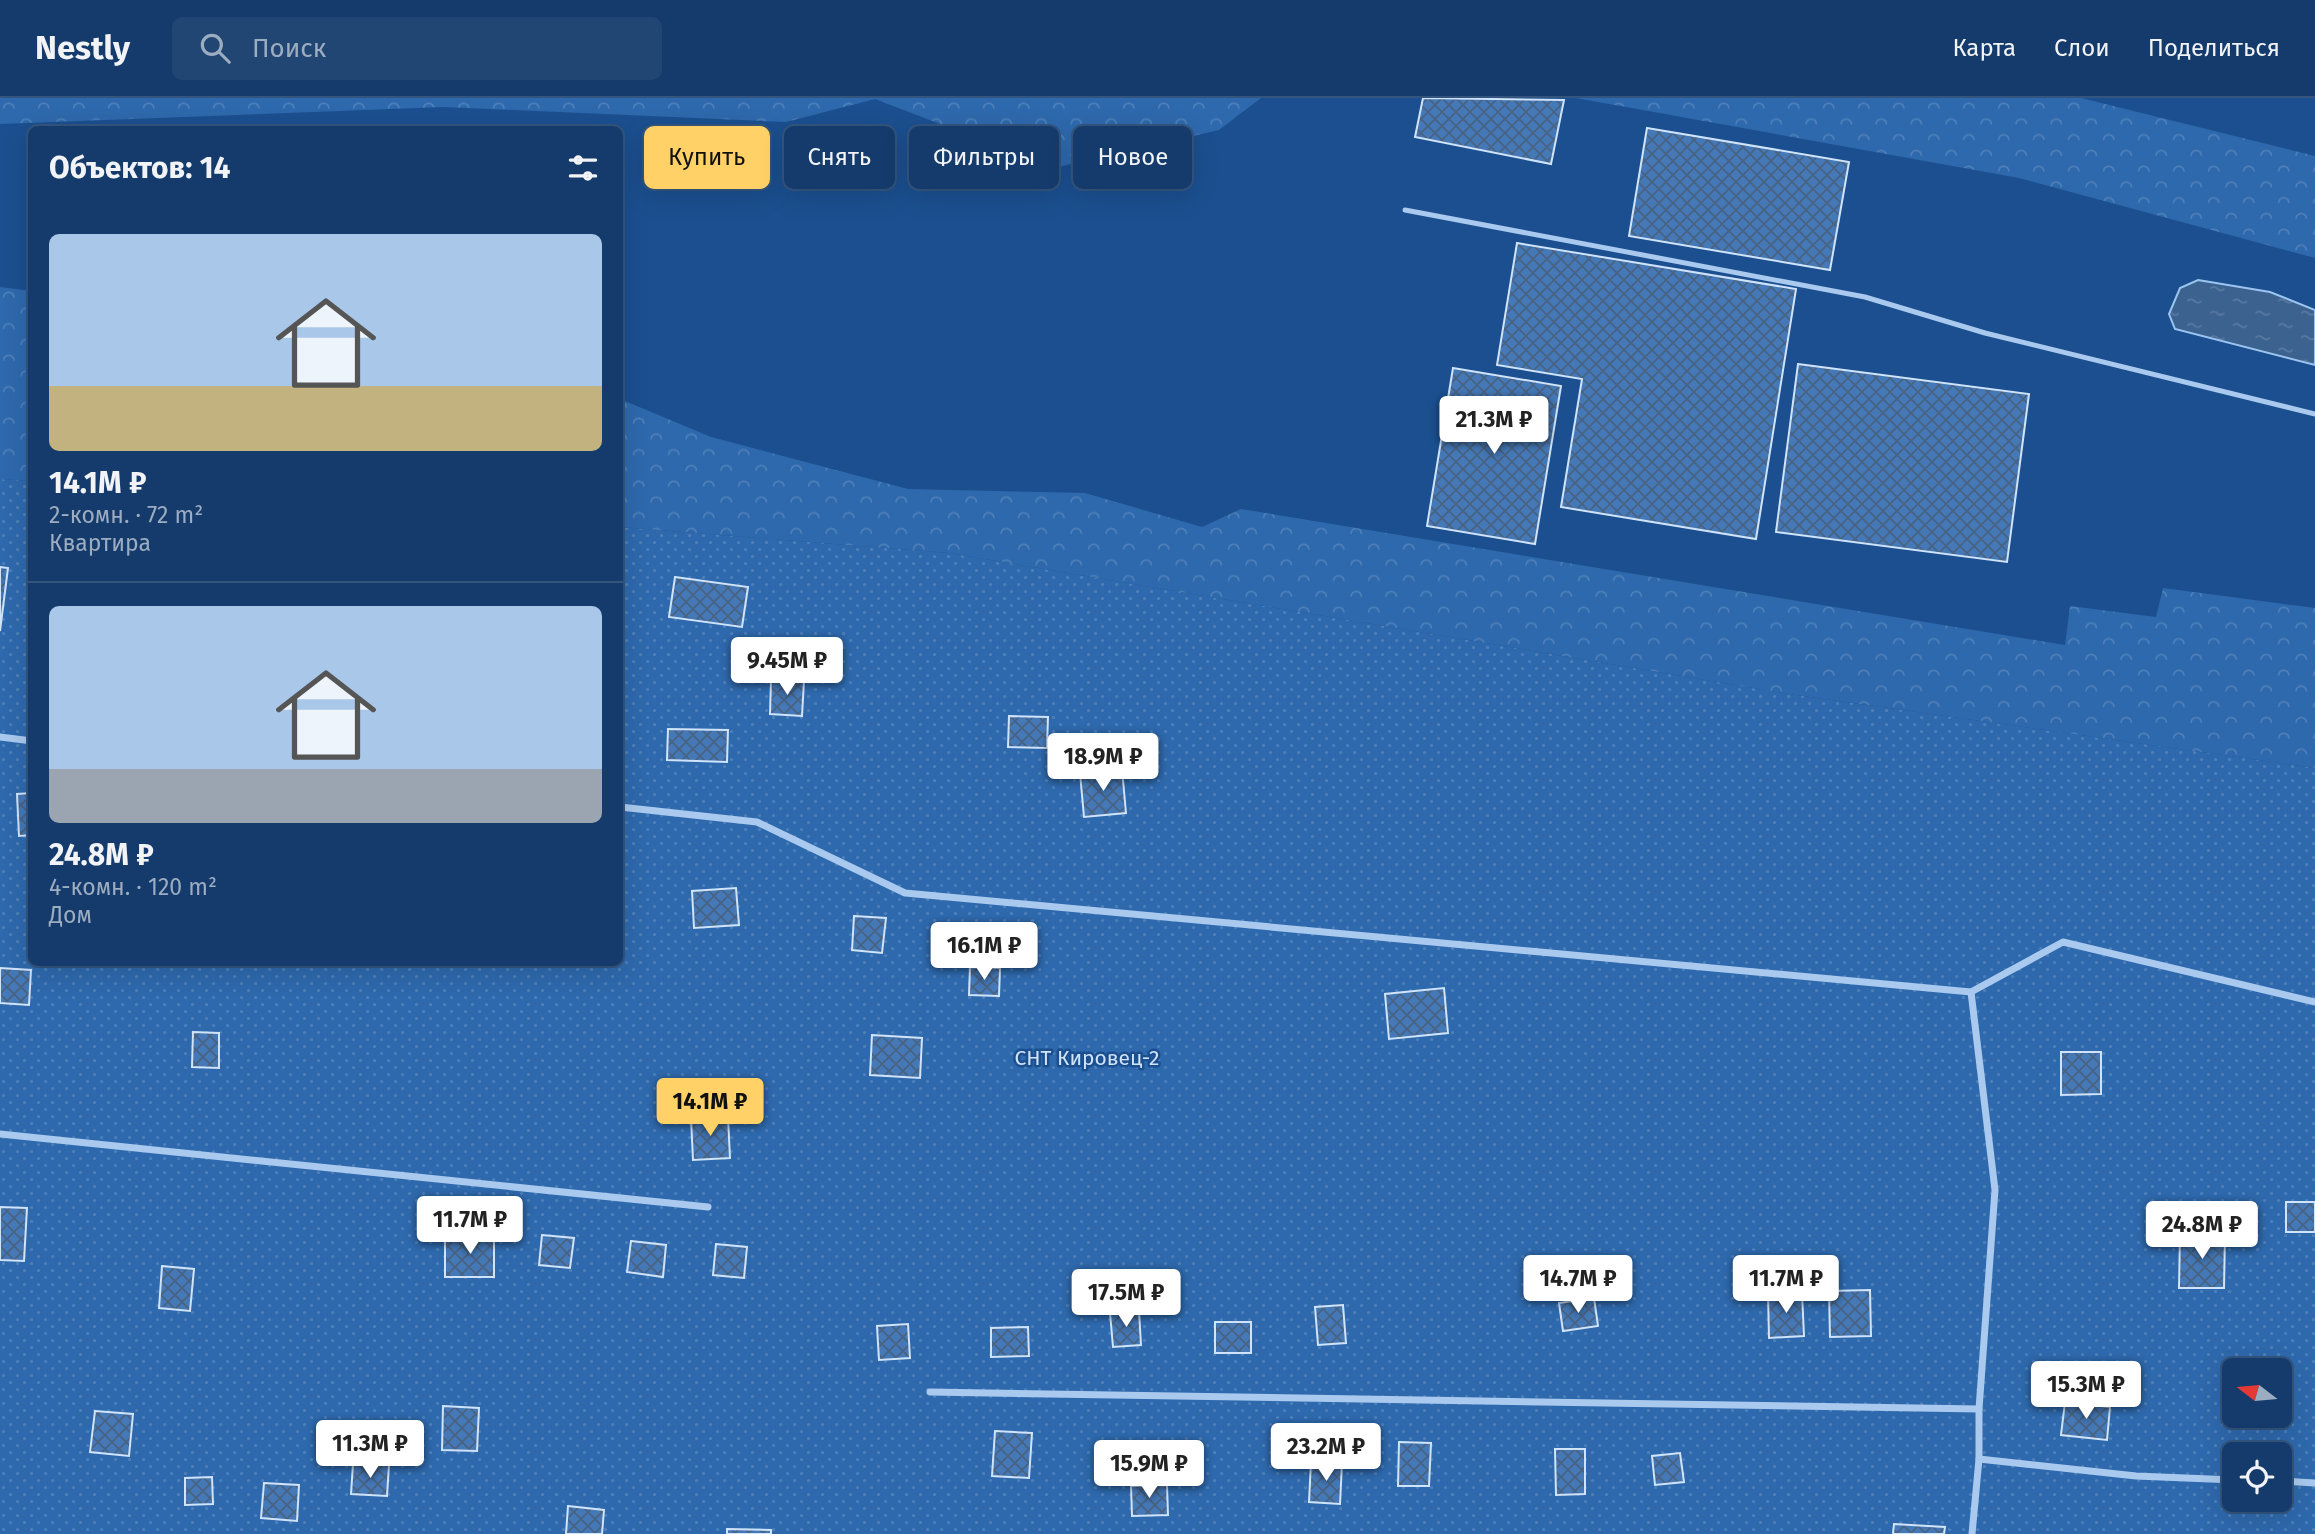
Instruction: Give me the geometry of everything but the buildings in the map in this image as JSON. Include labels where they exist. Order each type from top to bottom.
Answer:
[{"type":"street","points":[[0,737],[28,740]]},
{"type":"street","points":[[623,807],[757,822],[905,893],[1971,992],[2063,942],[2315,1002]]},
{"type":"street","points":[[1971,992],[1995,1190],[1972,1534]]},
{"type":"street","points":[[0,1134],[708,1207]]},
{"type":"street","points":[[930,1392],[1979,1409]]},
{"type":"street","points":[[1979,1459],[2136,1476],[2222,1479]]},
{"type":"street","points":[[2292,1482],[2315,1483]]},
{"type":"lane","points":[[1405,210],[1865,297],[1985,333],[2315,414]]},
{"type":"green space","points":[[0,98],[1261,98],[1219,130],[1192,136],[1192,126],[1073,126],[1073,164],[1059,167],[1059,126],[945,126],[875,99],[786,122],[444,107],[0,124]]},
{"type":"green space","points":[[1576,98],[2081,98],[2315,156],[2315,258],[2019,178]]},
{"type":"green space","points":[[0,287],[28,291],[28,481],[0,479]]},
{"type":"green space","points":[[623,400],[711,437],[908,489],[1085,493],[1202,527],[1241,509],[2065,645],[2070,606],[2156,617],[2163,588],[2315,608],[2315,768],[1789,694],[949,553],[623,527]]},
{"type":"green space","name":"СНТ Кировец-2","points":[[0,479],[28,481],[28,966],[623,966],[623,527],[949,553],[1789,694],[2315,768],[2315,1534],[0,1534]]},
{"type":"water","points":[[2198,280],[2270,292],[2315,310],[2315,365],[2175,329],[2169,314],[2180,288]]}]
